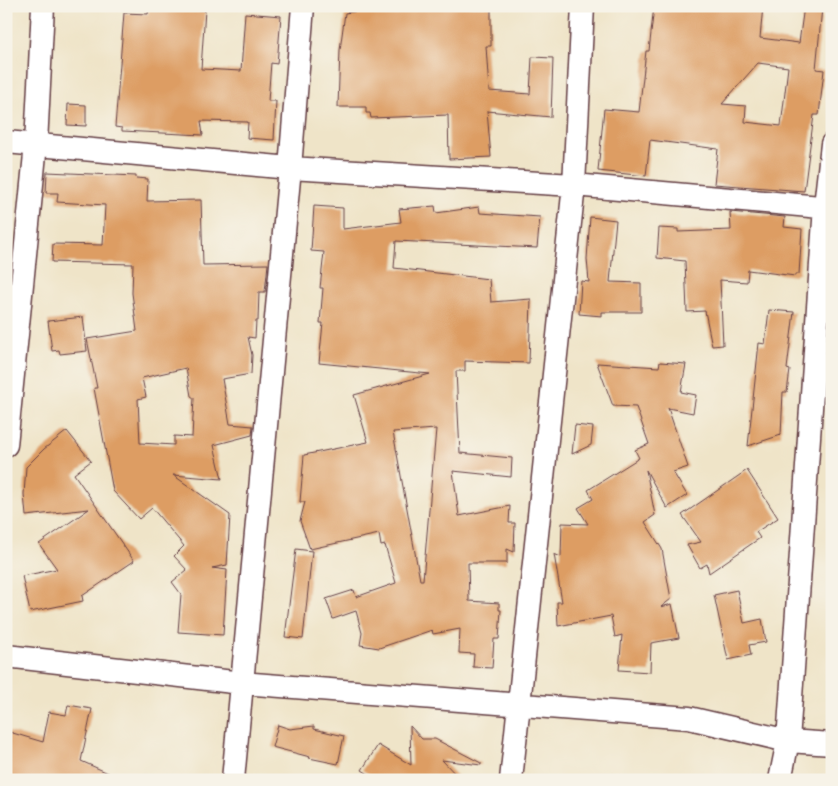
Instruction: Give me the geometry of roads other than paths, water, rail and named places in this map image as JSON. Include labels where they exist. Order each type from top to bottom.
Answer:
[{"type":"street","points":[[6,445],[36,144],[43,6]]},
{"type":"street","points":[[233,780],[290,168],[302,6]]},
{"type":"street","points":[[511,780],[574,185],[583,6]]},
{"type":"street","points":[[6,142],[290,168],[574,185],[828,207]]},
{"type":"street","points":[[780,780],[788,741],[832,144]]},
{"type":"street","points":[[6,656],[242,683],[689,718],[788,741],[832,744]]}]
